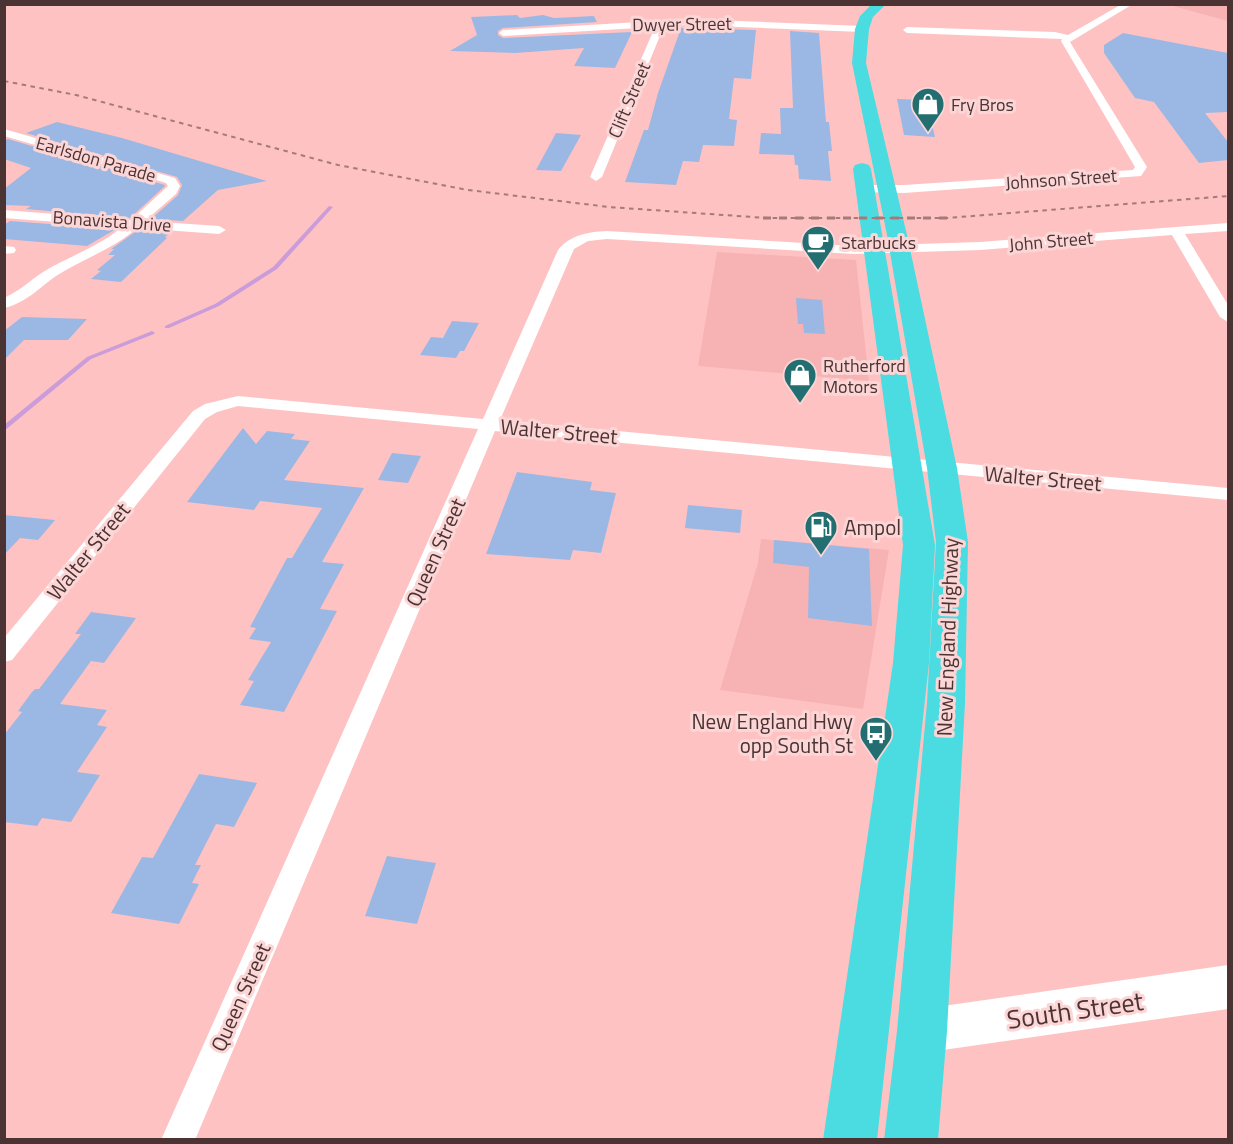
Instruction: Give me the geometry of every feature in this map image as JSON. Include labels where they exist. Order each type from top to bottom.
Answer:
[{"type":"highway","name":"New England Highway","points":[[850,1140],[911,663],[925,466],[898,243],[859,63],[854,28],[848,20],[861,4]]},
{"type":"highway","points":[[857,133],[847,53],[854,28],[880,4]]},
{"type":"highway","name":"New England Highway","points":[[860,156],[872,243],[925,466],[952,542],[946,703],[922,1031],[911,1140]]},
{"type":"street","points":[[907,30],[1055,35],[1068,38],[1129,4]]},
{"type":"street","name":"Dwyer Street","points":[[503,33],[690,22],[854,28]]},
{"type":"street","name":"Clift Street","points":[[596,177],[661,23]]},
{"type":"street","name":"Johnson Street","points":[[866,196],[888,197],[1121,176],[1141,170],[1066,44],[1068,38]]},
{"type":"street","name":"Earlsdon Parade","points":[[4,304],[27,293],[50,274],[117,238],[172,191],[174,186],[171,181],[6,134]]},
{"type":"street","name":"Bonavista Drive","points":[[4,214],[219,230]]},
{"type":"street","name":"John Street","points":[[872,243],[980,246],[1228,227]]},
{"type":"street","points":[[1176,230],[1228,317]]},
{"type":"street","name":"Queen Street","points":[[178,1140],[491,425],[565,250],[576,239],[593,235],[626,235],[846,249],[872,243]]},
{"type":"street","name":"Walter Street","points":[[4,654],[199,415],[211,408],[238,401],[1228,494]]},
{"type":"street","name":"South Street","points":[[922,1031],[1228,987]]},
{"type":"shaded area","points":[[1169,5],[1228,5],[1228,21]]},
{"type":"shaded area","points":[[717,252],[856,260],[869,381],[698,366]]},
{"type":"shaded area","points":[[761,539],[889,550],[863,709],[720,690],[758,563]]},
{"type":"building","points":[[517,15],[520,18],[543,15],[554,18],[594,16],[597,22],[503,28],[498,31],[498,35],[503,38],[632,32],[615,68],[574,66],[584,48],[515,53],[450,51],[477,35],[471,17]]},
{"type":"building","points":[[681,28],[756,30],[751,79],[734,78],[729,119],[737,120],[734,146],[703,145],[699,162],[683,161],[676,185],[625,182],[644,130],[648,130],[658,93]]},
{"type":"building","points":[[790,31],[819,33],[826,122],[829,122],[832,151],[828,151],[831,181],[799,179],[798,165],[795,165],[794,155],[759,154],[761,133],[781,134],[780,108],[793,108]]},
{"type":"building","points":[[1123,33],[1228,53],[1228,112],[1205,113],[1228,142],[1228,160],[1199,163],[1154,102],[1135,98],[1104,53],[1104,45]]},
{"type":"building","points":[[897,99],[926,100],[935,137],[904,135]]},
{"type":"building","points":[[57,122],[122,138],[267,181],[218,190],[183,221],[151,219],[178,195],[182,185],[177,177],[26,133]]},
{"type":"building","points":[[556,133],[581,135],[561,171],[536,170]]},
{"type":"building","points":[[8,139],[165,186],[130,218],[4,205],[4,189],[31,168],[4,159],[4,140]]},
{"type":"building","points":[[10,221],[116,229],[87,246],[4,239],[4,225]]},
{"type":"building","points":[[138,230],[170,233],[121,282],[91,279],[101,271],[97,270],[115,255],[108,255],[114,249],[111,249]]},
{"type":"building","points":[[796,298],[822,300],[825,334],[804,333],[803,324],[798,324]]},
{"type":"building","points":[[22,317],[87,319],[68,340],[24,340],[4,360],[4,331]]},
{"type":"building","points":[[452,321],[479,323],[464,351],[460,351],[456,358],[420,355],[431,337],[443,338]]},
{"type":"building","points":[[243,428],[256,444],[267,431],[295,434],[291,439],[310,441],[284,480],[364,488],[322,562],[344,564],[320,609],[337,611],[284,712],[240,705],[254,681],[248,680],[271,642],[249,639],[256,628],[250,627],[287,558],[292,558],[322,508],[260,501],[254,510],[187,502]]},
{"type":"building","points":[[392,453],[421,456],[408,483],[378,480]]},
{"type":"building","points":[[517,472],[592,482],[590,490],[616,493],[601,553],[573,550],[570,560],[486,554]]},
{"type":"building","points":[[688,505],[742,510],[740,533],[685,528]]},
{"type":"building","points":[[4,515],[55,520],[38,540],[20,538],[4,555]]},
{"type":"building","points":[[774,540],[869,549],[872,626],[808,618],[809,567],[773,563]]},
{"type":"building","points":[[91,612],[136,618],[104,663],[91,661],[60,704],[107,710],[97,725],[107,727],[77,772],[100,775],[71,822],[42,818],[37,826],[4,822],[4,735],[22,712],[18,711],[32,692],[39,689],[81,634],[75,634]]},
{"type":"building","points":[[199,774],[257,783],[234,827],[216,824],[195,865],[201,865],[192,883],[199,884],[179,924],[111,913],[142,857],[153,858]]},
{"type":"building","points":[[387,856],[436,863],[417,924],[365,916]]},
{"type":"waterway","points":[[167,327],[217,305],[275,268],[331,207]]},
{"type":"waterway","points":[[4,429],[89,358],[152,333]]},
{"type":"railway","points":[[4,81],[76,95],[338,165],[468,190],[609,207],[767,218]]},
{"type":"railway","points":[[947,218],[1228,196]]},
{"type":"railway","points":[[767,218],[947,218]]},
{"type":"place","name":"Fry Bros","points":[[928,133]]},
{"type":"place","name":"Starbucks","points":[[818,271]]},
{"type":"place","name":"Rutherford Motors","points":[[800,404]]},
{"type":"place","name":"Ampol","points":[[821,556]]},
{"type":"place","name":"New England Hwy opp South St","points":[[876,762]]}]
